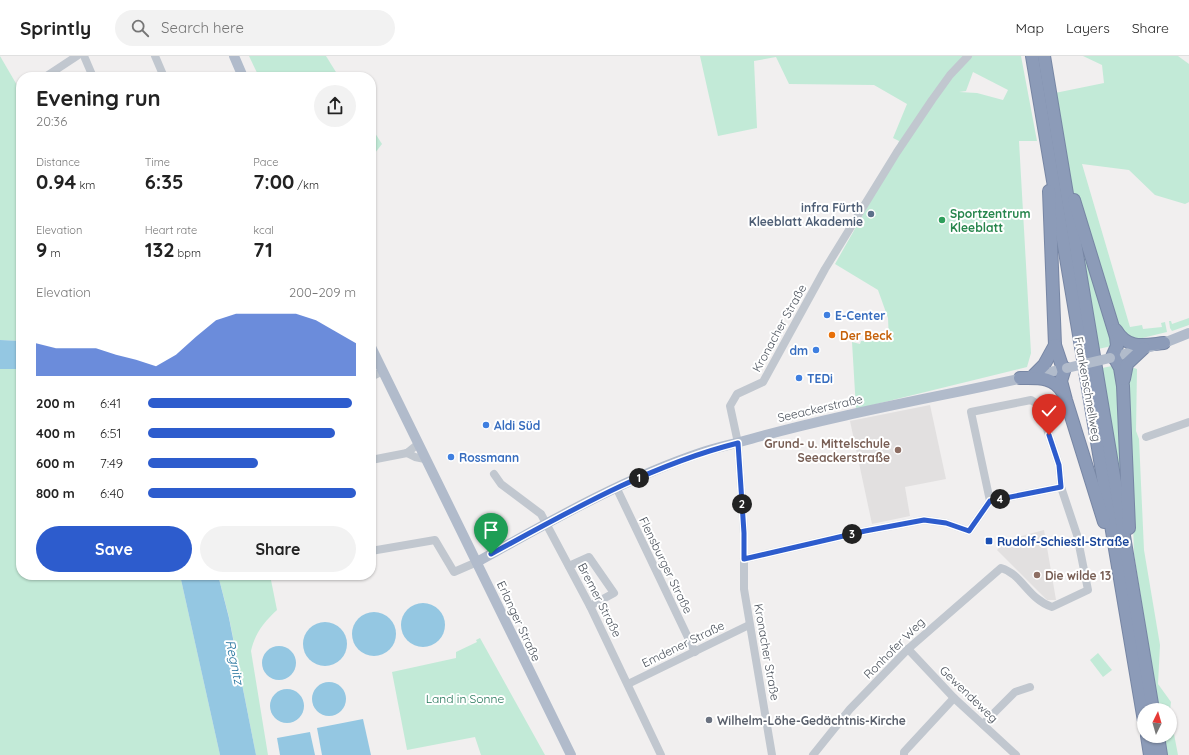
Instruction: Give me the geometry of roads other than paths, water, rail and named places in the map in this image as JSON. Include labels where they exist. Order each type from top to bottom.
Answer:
[{"type":"highway","name":"Frankenschnellweg","points":[[1032,56],[1054,157],[1130,568],[1153,703]]},
{"type":"highway","name":"Frankenschnellweg","points":[[1044,56],[1054,157],[1115,555],[1141,703]]},
{"type":"highway","points":[[1054,157],[1117,343],[1112,357],[1120,368],[1122,386],[1130,568]]},
{"type":"highway","points":[[1054,157],[1055,345],[1065,368],[1061,381],[1066,400],[1115,555]]},
{"type":"highway","points":[[1112,325],[1120,338],[1130,344],[1164,343]]},
{"type":"highway","points":[[1034,375],[1044,365],[1055,345]]},
{"type":"highway","points":[[1122,386],[1128,364],[1144,348]]},
{"type":"highway","points":[[1020,378],[1041,378],[1053,382],[1059,388],[1066,400]]},
{"type":"highway","points":[[1148,743],[1150,755]]},
{"type":"highway","points":[[1159,743],[1161,755]]},
{"type":"main road","points":[[234,56],[241,72]]},
{"type":"main road","name":"Seeackerstraße","points":[[477,562],[546,524],[617,489],[680,460],[708,450],[813,422],[1112,357],[1164,343],[1189,333]]},
{"type":"main road","name":"Erlanger Straße","points":[[376,358],[570,755]]},
{"type":"street","points":[[53,72],[77,56]]},
{"type":"street","points":[[84,56],[91,72]]},
{"type":"street","points":[[155,56],[162,72]]},
{"type":"street","name":"Kronacher Straße","points":[[772,755],[744,589],[744,533],[738,443],[730,406],[737,394],[763,382],[825,269],[897,152],[941,87],[968,56]]},
{"type":"street","points":[[376,374],[382,371]]},
{"type":"street","points":[[744,559],[865,531],[924,520],[946,523],[969,531],[990,501],[1061,487],[1059,465],[1039,405],[1031,400],[971,412],[990,501]]},
{"type":"street","points":[[1146,437],[1189,422]]},
{"type":"street","points":[[376,459],[407,453],[418,444]]},
{"type":"street","points":[[407,453],[425,459]]},
{"type":"street","name":"Bremer Straße","points":[[494,474],[501,484],[536,510],[546,524],[590,606],[661,755]]},
{"type":"street","name":"Ronhofer Weg","points":[[813,755],[850,710],[908,649],[1000,568],[1010,572],[1041,603],[1052,607],[1088,590],[1077,535],[1061,487]]},
{"type":"street","name":"Flensburger Straße","points":[[617,489],[695,652]]},
{"type":"street","points":[[376,551],[435,540],[454,572],[477,562]]},
{"type":"street","points":[[569,566],[589,557],[614,594],[590,606]]},
{"type":"street","name":"Emdener Straße","points":[[628,684],[749,625]]},
{"type":"street","name":"Gewendeweg","points":[[908,649],[954,698],[1016,755]]},
{"type":"street","points":[[983,724],[1015,692],[1030,687]]},
{"type":"street","points":[[904,755],[904,752],[954,698]]},
{"type":"water","points":[[0,340],[16,341],[16,369],[0,369]]},
{"type":"water","name":"Regnitz","points":[[181,580],[219,580],[229,618],[256,755],[220,755]]},
{"type":"water","points":[[423,603],[435,607],[441,613],[445,625],[441,637],[435,643],[423,647],[411,643],[405,637],[401,625],[405,613],[411,607]]},
{"type":"water","points":[[374,612],[386,616],[392,622],[396,634],[392,646],[386,652],[374,656],[362,652],[356,646],[352,634],[356,622],[362,616]]},
{"type":"water","points":[[325,622],[337,626],[343,632],[347,644],[343,656],[337,662],[325,666],[313,662],[307,656],[303,644],[307,632],[313,626]]},
{"type":"water","points":[[276,646],[282,646],[286,647],[293,653],[296,663],[295,670],[289,677],[282,680],[276,680],[272,679],[265,673],[262,666],[262,660],[263,656],[269,649]]},
{"type":"water","points":[[326,682],[332,682],[336,683],[343,689],[346,699],[345,706],[339,713],[332,716],[326,716],[322,715],[315,709],[312,702],[312,696],[313,692],[319,685]]},
{"type":"water","points":[[284,689],[290,689],[294,690],[301,696],[304,706],[303,713],[297,720],[290,723],[284,723],[280,722],[273,716],[270,709],[270,703],[271,699],[277,692]]},
{"type":"water","points":[[363,719],[371,755],[322,755],[317,728]]},
{"type":"water","points":[[310,732],[315,755],[280,755],[277,738]]},
{"type":"place","name":"infra Fürth Kleeblatt Akademie","points":[[871,214]]},
{"type":"place","name":"Sportzentrum Kleeblatt","points":[[942,220]]},
{"type":"place","name":"E-Center","points":[[827,315]]},
{"type":"place","name":"Der Beck","points":[[832,335]]},
{"type":"place","name":"dm","points":[[816,350]]},
{"type":"place","name":"TEDi","points":[[799,378]]},
{"type":"place","name":"Aldi Süd","points":[[486,425]]},
{"type":"place","name":"Grund- u. Mittelschule Seeackerstraße","points":[[898,450]]},
{"type":"place","name":"Rossmann","points":[[451,457]]},
{"type":"place","name":"Rudolf-Schiestl-Straße","points":[[989,541]]},
{"type":"place","name":"Die wilde 13","points":[[1037,575]]},
{"type":"place","name":"Wilhelm-Löhe-Gedächtnis-Kirche","points":[[709,720]]},
{"type":"park label","name":"Land in Sonne","points":[[465,698]]}]
